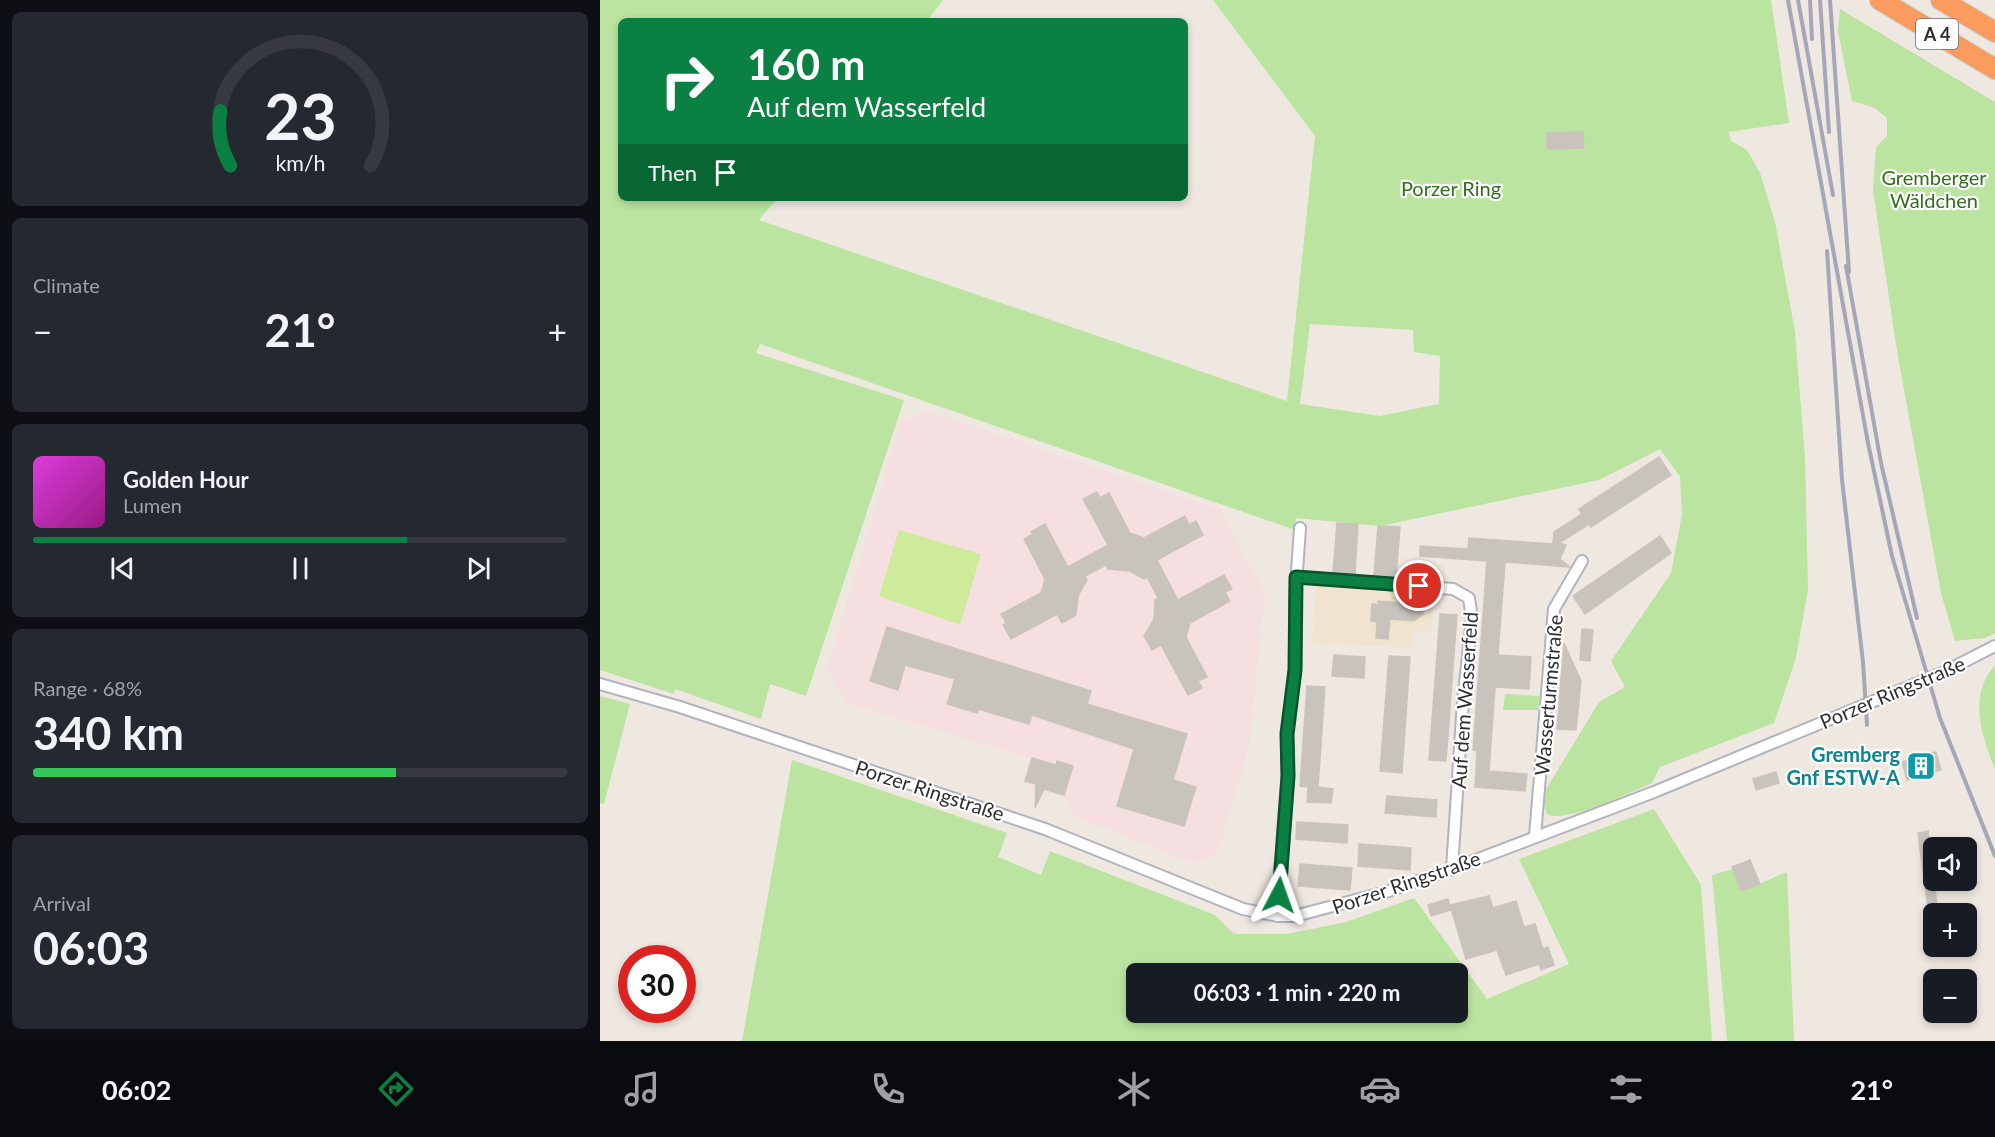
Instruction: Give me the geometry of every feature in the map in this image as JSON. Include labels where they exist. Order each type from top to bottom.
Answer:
[{"type":"highway","name":"A 4","points":[[1880,0],[1995,69]]},
{"type":"highway","name":"A 4","points":[[1941,0],[1995,32]]},
{"type":"street","points":[[1278,916],[1288,776],[1287,734],[1295,670],[1296,577],[1300,528]]},
{"type":"street","name":"Wasserturmstraße","points":[[1535,836],[1554,609],[1582,561]]},
{"type":"street","name":"Auf dem Wasserfeld","points":[[1296,577],[1453,589],[1469,598],[1473,606],[1463,701],[1452,869]]},
{"type":"street","name":"Porzer Ringstraße","points":[[600,684],[1012,818],[1243,909],[1278,916],[1319,912],[1452,869],[1654,792],[1942,672],[1995,646]]},
{"type":"shaded area","points":[[926,410],[1220,509],[1265,593],[1249,747],[1219,849],[1207,860],[1192,863],[1075,816],[1067,806],[1064,796],[1032,790],[1032,786],[1024,783],[1031,758],[846,703],[827,668],[901,422]]},
{"type":"shaded area","points":[[1316,586],[1434,595],[1431,633],[1413,631],[1412,648],[1312,643]]},
{"type":"green space","name":"Porzer Ring","points":[[600,0],[943,0],[929,18],[618,18],[618,201],[775,201],[759,220],[1287,401],[1315,136],[1213,0],[1771,0],[1789,123],[1729,132],[1731,141],[1747,150],[1760,173],[1775,222],[1795,332],[1805,458],[1808,590],[1796,658],[1774,723],[1660,767],[1652,783],[1615,799],[1568,815],[1547,814],[1544,806],[1545,791],[1599,702],[1625,687],[1611,661],[1671,573],[1682,514],[1680,477],[1660,449],[1599,480],[1380,526],[1296,518],[1295,530],[760,344],[756,353],[904,400],[806,696],[770,684],[761,719],[675,689],[674,694],[600,670]],"holes":[[[1310,324],[1413,330],[1414,352],[1440,356],[1439,404],[1380,416],[1300,404]]]},
{"type":"green space","name":"Gremberger Wäldchen","points":[[1840,9],[1995,102],[1995,633],[1985,638],[1955,641],[1941,593],[1897,351],[1873,191],[1876,147],[1887,136],[1887,118],[1875,108],[1852,101],[1838,31]]},
{"type":"green space","points":[[899,530],[981,554],[960,625],[879,596]]},
{"type":"green space","points":[[1995,665],[1995,769],[1985,743],[1979,702],[1987,677]]},
{"type":"green space","points":[[1505,694],[1539,696],[1538,710],[1503,710]]},
{"type":"green space","points":[[600,696],[630,704],[604,804],[600,803]]},
{"type":"green space","points":[[792,760],[1007,833],[998,857],[1041,875],[1050,851],[1215,915],[1234,934],[1287,934],[1346,922],[1414,898],[1461,963],[1126,963],[1126,1023],[1468,1023],[1468,973],[1487,999],[1569,964],[1519,859],[1654,809],[1701,885],[1712,1041],[742,1041]]},
{"type":"green space","points":[[1733,869],[1742,891],[1787,872],[1794,1041],[1727,1041],[1712,875]]},
{"type":"building","points":[[1583,132],[1584,148],[1547,149],[1547,133]]},
{"type":"building","points":[[1659,457],[1671,475],[1591,527],[1589,524],[1559,543],[1566,545],[1560,559],[1570,567],[1505,562],[1498,655],[1531,657],[1529,689],[1495,687],[1489,771],[1527,774],[1525,791],[1475,787],[1477,751],[1473,750],[1487,561],[1420,556],[1420,546],[1468,549],[1469,538],[1553,544],[1554,532],[1582,514],[1579,509]]},
{"type":"building","points":[[1097,492],[1100,498],[1109,493],[1130,533],[1144,538],[1185,516],[1189,525],[1196,521],[1203,535],[1157,560],[1178,600],[1224,575],[1232,589],[1225,592],[1230,601],[1190,623],[1186,637],[1207,677],[1198,681],[1202,688],[1188,695],[1161,645],[1152,650],[1144,636],[1154,619],[1155,600],[1158,598],[1147,577],[1144,579],[1130,571],[1108,569],[1106,565],[1085,576],[1087,580],[1078,596],[1076,615],[1062,623],[1057,614],[1011,639],[1003,625],[1006,623],[1001,614],[1041,593],[1045,579],[1024,539],[1033,534],[1031,532],[1045,524],[1068,567],[1108,545],[1083,499]]},
{"type":"building","points":[[1337,523],[1358,524],[1355,574],[1333,572]]},
{"type":"building","points":[[1378,526],[1400,527],[1396,577],[1374,575]]},
{"type":"building","points":[[1660,536],[1671,553],[1585,614],[1573,596]]},
{"type":"building","points":[[1378,601],[1416,604],[1424,613],[1414,621],[1390,619],[1388,639],[1376,638],[1377,622],[1371,621],[1372,604],[1378,605]]},
{"type":"building","points":[[1440,614],[1457,615],[1446,761],[1429,760]]},
{"type":"building","points":[[887,627],[1091,691],[1087,704],[1187,734],[1173,780],[1196,787],[1184,826],[1117,806],[1134,749],[1032,715],[1029,724],[978,709],[977,713],[947,704],[955,679],[905,665],[898,690],[870,681]]},
{"type":"building","points":[[1582,629],[1593,630],[1590,661],[1580,660]]},
{"type":"building","points":[[1564,643],[1581,681],[1576,730],[1557,729]]},
{"type":"building","points":[[1334,655],[1365,657],[1364,678],[1332,676]]},
{"type":"building","points":[[1389,656],[1410,657],[1402,773],[1380,771]]},
{"type":"building","points":[[1307,686],[1325,687],[1318,787],[1333,789],[1331,803],[1307,802],[1308,787],[1300,786]]},
{"type":"building","name":"Gremberg Gnf ESTW-A","points":[[1936,752],[1941,770],[1907,780],[1902,762]]},
{"type":"building","points":[[1032,758],[1056,765],[1057,761],[1073,766],[1064,795],[1044,789],[1035,808],[1036,784],[1025,781]]},
{"type":"building","points":[[1776,772],[1779,783],[1756,790],[1753,779]]},
{"type":"building","points":[[1387,796],[1437,800],[1436,817],[1385,813]]},
{"type":"building","points":[[1297,822],[1348,825],[1347,843],[1296,839]]},
{"type":"building","points":[[1928,831],[1929,837],[1923,837],[1923,871],[1918,833]]},
{"type":"building","points":[[1359,844],[1411,848],[1410,870],[1358,866]]},
{"type":"building","points":[[1750,860],[1760,884],[1741,891],[1732,867]]},
{"type":"building","points":[[1300,864],[1352,868],[1350,890],[1298,886]]},
{"type":"building","points":[[1926,891],[1935,891],[1937,903],[1927,903]]},
{"type":"building","points":[[1489,896],[1493,908],[1516,901],[1524,927],[1535,924],[1543,949],[1548,947],[1554,965],[1541,970],[1539,964],[1506,975],[1497,950],[1466,959],[1450,905]]},
{"type":"building","points":[[1448,899],[1451,910],[1431,916],[1428,905]]},
{"type":"railway","points":[[1788,0],[1868,443],[1892,556],[1940,718],[1995,856]]},
{"type":"railway","points":[[1798,0],[1833,195]]},
{"type":"railway","points":[[1810,0],[1812,39]]},
{"type":"railway","points":[[1820,0],[1829,132]]},
{"type":"railway","points":[[1830,0],[1849,272]]},
{"type":"railway","points":[[1827,251],[1842,480],[1863,662],[1867,725]]},
{"type":"railway","points":[[1846,266],[1881,463],[1917,618]]},
{"type":"place","name":"Gremberg Gnf ESTW-A","points":[[1921,766]]},
{"type":"route","points":[[1279,895],[1288,776],[1287,734],[1295,670],[1296,577],[1419,586]]}]
